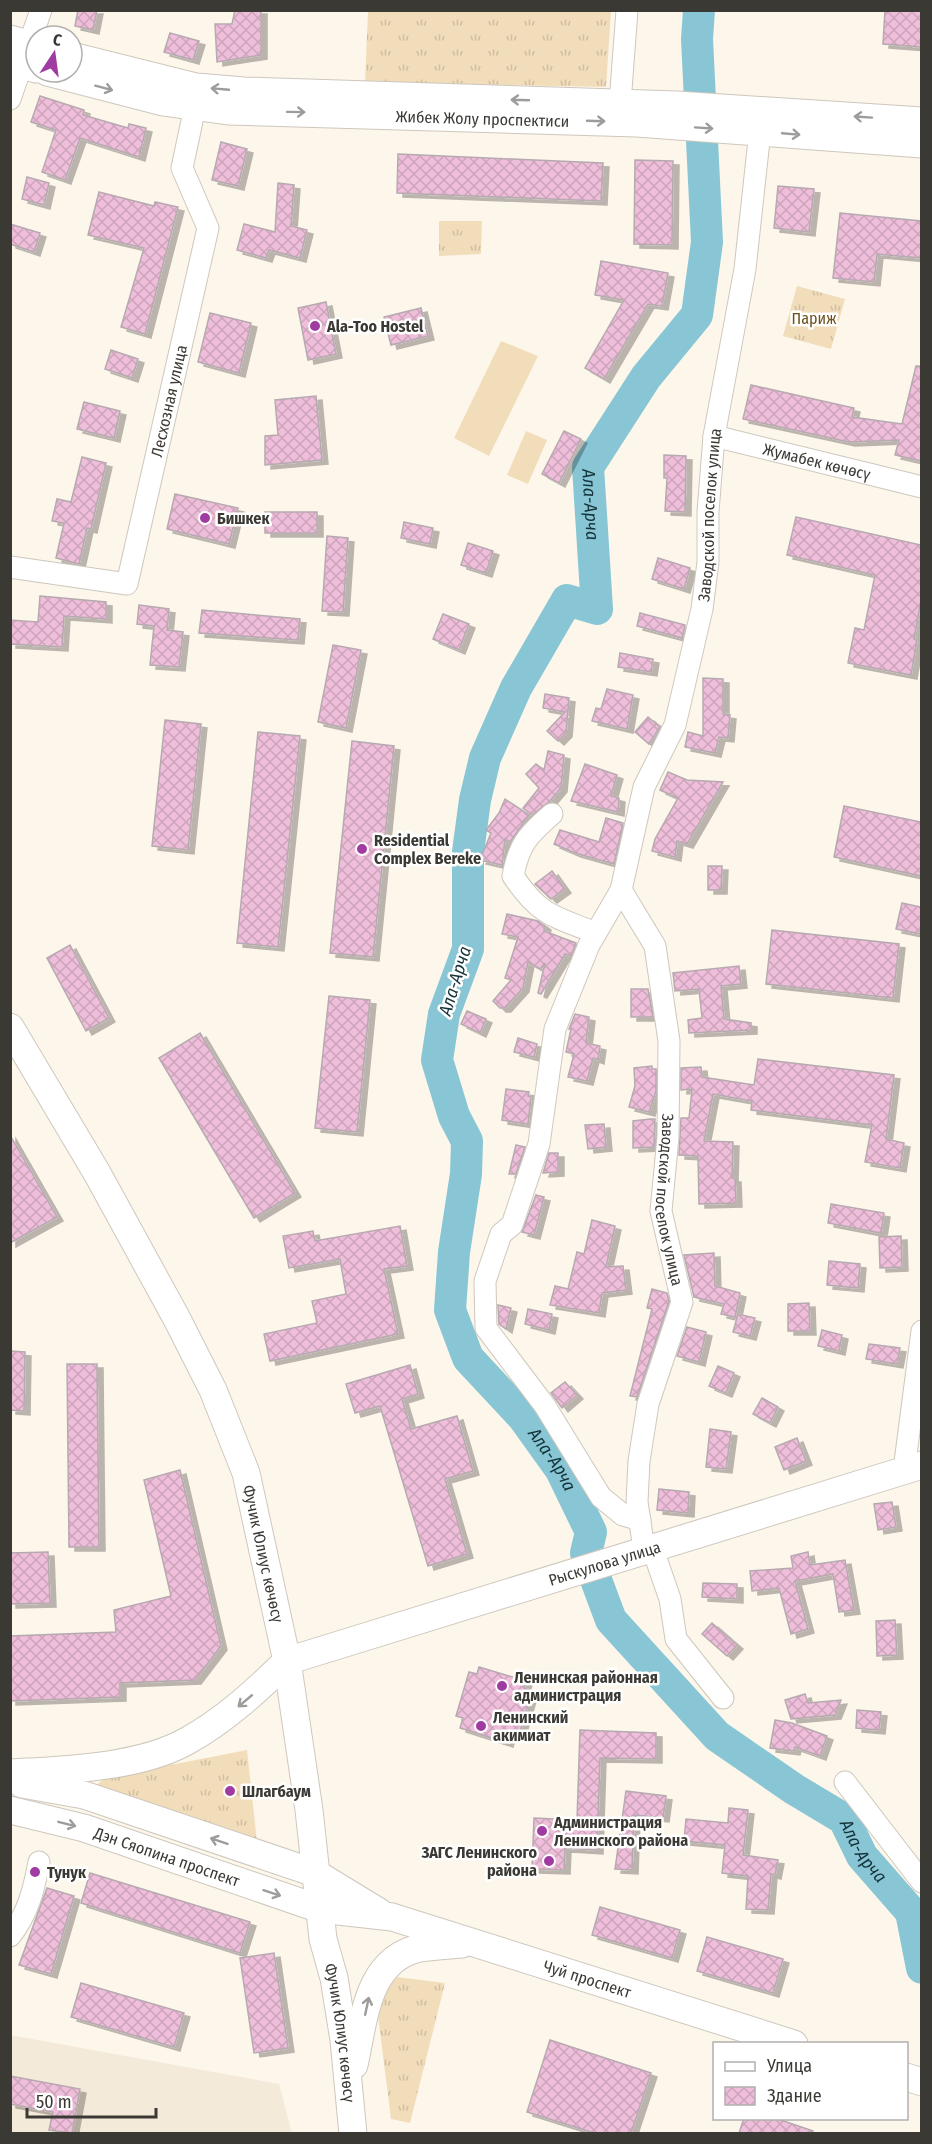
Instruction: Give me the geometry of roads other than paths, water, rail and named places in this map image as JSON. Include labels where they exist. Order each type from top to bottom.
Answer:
[{"type":"main road","name":"Жибек Жолу проспектиси","points":[[84,59],[196,87],[620,103],[676,116]]},
{"type":"main road","name":"Жибек Жолу проспектиси","points":[[84,77],[152,100],[228,111],[921,121]]},
{"type":"main road","name":"Жибек Жолу проспектиси","points":[[733,119],[760,131],[921,144]]},
{"type":"main road","name":"Фучик Юлиус көчөсү","points":[[10,1027],[97,1173],[177,1319],[213,1390],[246,1473],[288,1661],[309,1810],[323,1940],[334,1978],[350,2084],[353,2133]]},
{"type":"main road","name":"Рыскулова улица","points":[[288,1661],[913,1467]]},
{"type":"main road","points":[[10,1773],[117,1762],[166,1750],[186,1742],[230,1713],[288,1661]]},
{"type":"main road","name":"Дэн Сяопина проспект","points":[[10,1782],[84,1795],[315,1872]]},
{"type":"main road","name":"Дэн Сяопина проспект","points":[[10,1810],[84,1828],[320,1909]]},
{"type":"main road","name":"Чуй проспект","points":[[315,1872],[382,1914]]},
{"type":"main road","name":"Чуй проспект","points":[[320,1909],[382,1914],[791,2042]]},
{"type":"main road","points":[[350,2084],[370,1992],[388,1964],[418,1948],[470,1943]]},
{"type":"street","points":[[620,103],[627,10]]},
{"type":"street","points":[[10,99],[24,64]]},
{"type":"street","name":"Лесхозная улица","points":[[10,567],[127,584],[208,228],[190,192],[182,168],[195,107]]},
{"type":"street","name":"Заводской поселок улица","points":[[640,1520],[623,1515],[601,1497],[545,1406],[486,1328],[485,1281],[501,1234],[512,1225],[539,1144],[555,1029],[596,933],[621,890],[644,787],[675,725],[702,609],[708,562],[708,512],[714,436],[745,269],[760,131]]},
{"type":"street","name":"Жумабек көчөсү","points":[[714,436],[921,487]]},
{"type":"street","points":[[552,814],[526,837],[517,854],[513,876],[529,900],[546,914],[596,933]]},
{"type":"street","name":"Заводской поселок улица","points":[[621,890],[655,946],[669,1041],[668,1137],[661,1211],[682,1302],[648,1404],[639,1461],[637,1502],[641,1551],[670,1599],[676,1639],[723,1698]]},
{"type":"street","points":[[913,1467],[921,1332]]},
{"type":"street","points":[[845,1782],[921,1882]]},
{"type":"street","points":[[10,1936],[21,1923],[33,1892],[39,1863]]},
{"type":"waterway","name":"Ала-Арча","points":[[699,10],[697,39],[707,242],[697,315],[646,377],[588,467],[597,609],[567,600],[516,688],[485,758],[475,800],[468,852],[468,949],[444,1014],[437,1060],[454,1116],[467,1141],[466,1174],[454,1252],[450,1310],[468,1358],[523,1417],[561,1470],[591,1532],[586,1553],[611,1620],[717,1736],[794,1789],[844,1819],[862,1856],[911,1912],[922,1968]]},
{"type":"place","name":"Ala-Too Hostel","points":[[315,326]]},
{"type":"place","name":"Бишкек","points":[[205,518]]},
{"type":"place","name":"Residential Complex Bereke","points":[[362,849]]},
{"type":"place","name":"Ленинская районная администрация","points":[[502,1686]]},
{"type":"place","name":"Ленинский акимиат","points":[[481,1726]]},
{"type":"place","name":"Шлагбаум","points":[[230,1791]]},
{"type":"place","name":"Администрация Ленинского района","points":[[542,1831]]},
{"type":"place","name":"ЗАГС Ленинского района","points":[[549,1861]]},
{"type":"place","name":"Тунук","points":[[35,1872]]},
{"type":"park label","name":"Париж","points":[[814,318]]}]
